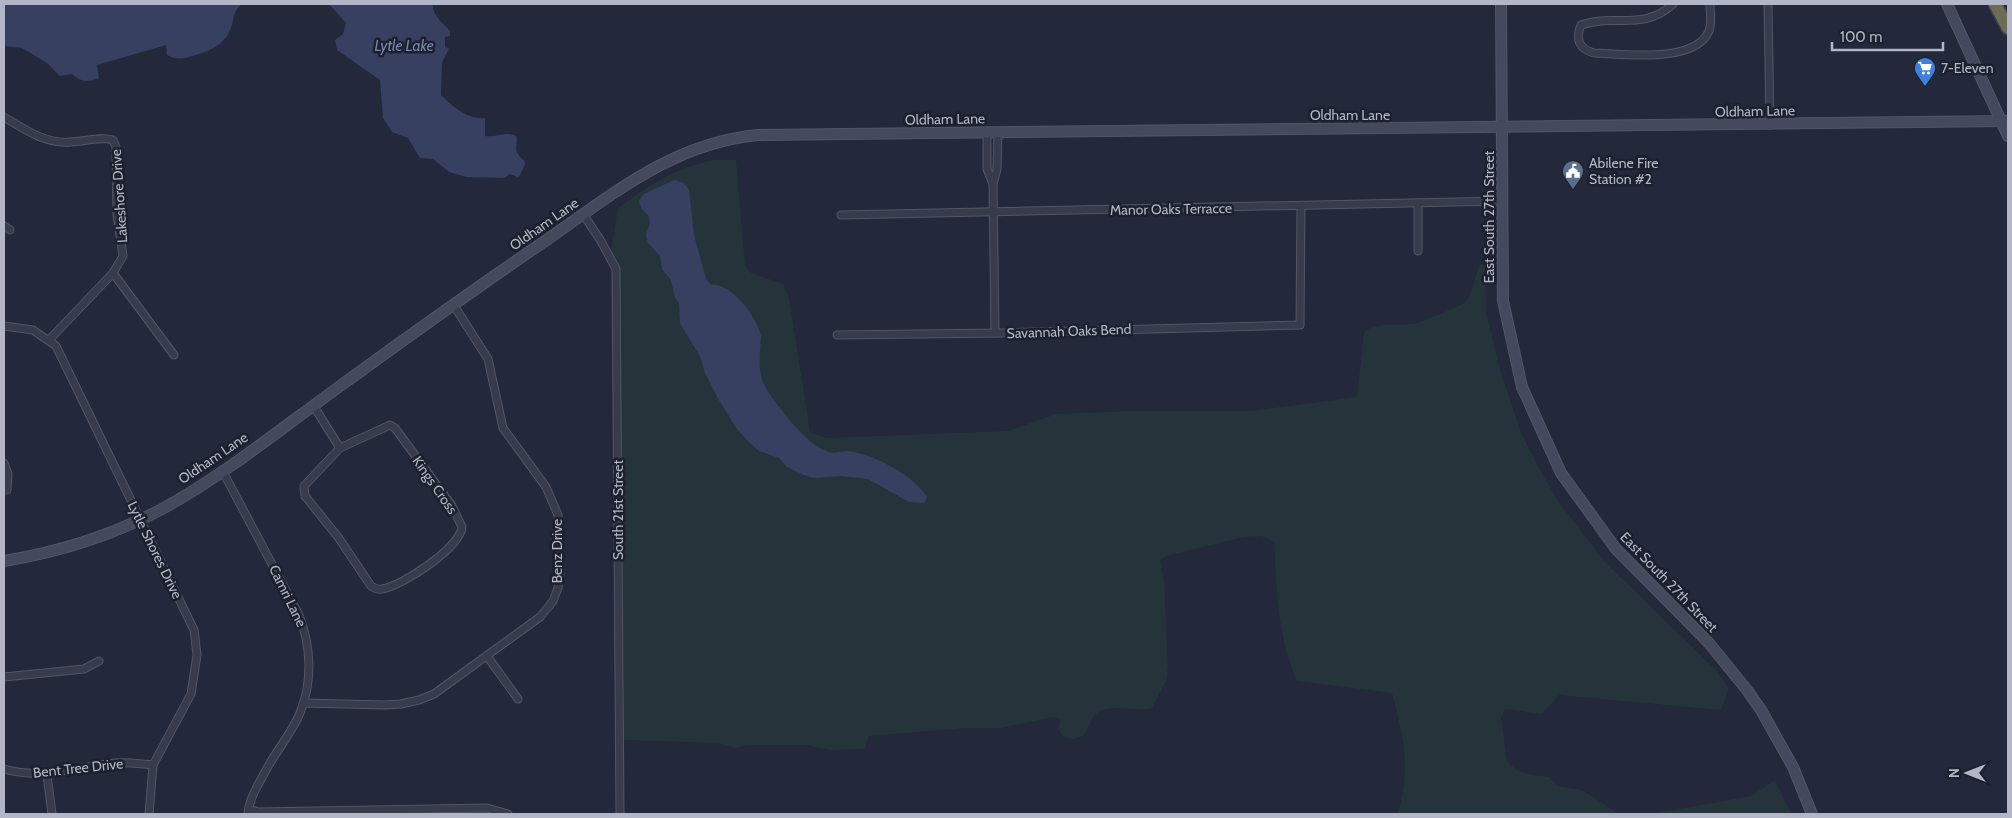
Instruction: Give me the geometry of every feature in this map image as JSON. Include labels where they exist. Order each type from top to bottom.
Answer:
[{"type":"highway","points":[[1995,4],[2008,28]]},
{"type":"main road","name":"East South 27th Street","points":[[1501,4],[1503,301],[1522,387],[1561,473],[1616,549],[1708,642],[1747,690],[1766,718],[1793,767],[1812,814]]},
{"type":"main road","points":[[1947,4],[2005,121],[2008,136]]},
{"type":"main road","name":"Oldham Lane","points":[[4,561],[72,545],[106,534],[164,508],[222,470],[453,304],[646,171],[695,148],[724,139],[758,134],[1502,128],[2005,121]]},
{"type":"street","points":[[1673,4],[1659,15],[1644,20],[1590,21],[1581,25],[1577,34],[1579,44],[1585,50],[1594,54],[1680,53],[1702,39],[1710,30],[1710,4]]},
{"type":"street","points":[[1768,4],[1770,124]]},
{"type":"street","name":"Lakeshore Drive","points":[[4,117],[31,134],[52,141],[68,143],[107,138],[113,140],[116,147],[117,215],[123,256],[113,273],[49,340]]},
{"type":"street","points":[[992,132],[987,169],[992,184],[995,333]]},
{"type":"street","name":"Manor Oaks Terracce","points":[[841,215],[1502,201]]},
{"type":"street","points":[[1418,203],[1418,251]]},
{"type":"street","name":"Savannah Oaks Bend","points":[[837,335],[1300,325],[1301,206]]},
{"type":"street","name":"South 21st Street","points":[[583,214],[601,241],[616,269],[620,814]]},
{"type":"street","points":[[113,273],[174,355]]},
{"type":"street","name":"Benz Drive","points":[[303,703],[402,704],[434,694],[540,617],[553,601],[560,574],[560,528],[558,515],[546,488],[503,428],[488,359],[453,304]]},
{"type":"street","name":"Lytle Shores Drive","points":[[4,326],[33,330],[56,346],[194,630],[197,655],[191,694],[153,765],[149,814]]},
{"type":"street","points":[[313,405],[340,448]]},
{"type":"street","name":"Kings Cross","points":[[390,425],[395,428],[452,506],[461,523],[462,532],[433,563],[420,572],[382,589],[371,586],[304,492],[306,481],[340,448],[386,426],[390,425]]},
{"type":"street","points":[[4,463],[8,474],[7,490]]},
{"type":"street","name":"Camri Lane","points":[[222,470],[283,582],[306,634],[309,672],[300,713],[260,780],[248,812],[413,812],[487,808],[508,814]]},
{"type":"street","points":[[487,656],[518,698]]},
{"type":"street","points":[[4,676],[84,669],[99,661]]},
{"type":"street","name":"Bent Tree Drive","points":[[4,769],[31,775],[115,763],[153,765]]},
{"type":"street","points":[[47,774],[52,814]]},
{"type":"shaded area","points":[[714,160],[736,160],[745,265],[751,273],[783,284],[789,298],[810,432],[827,438],[1008,431],[1056,414],[1132,411],[1250,411],[1357,397],[1364,332],[1382,325],[1417,323],[1461,305],[1470,295],[1480,265],[1485,265],[1486,312],[1500,370],[1522,435],[1539,468],[1558,501],[1605,562],[1717,671],[1729,688],[1721,710],[1559,695],[1542,714],[1505,709],[1501,718],[1507,761],[1516,770],[1532,775],[1549,777],[1558,786],[1582,790],[1619,814],[1398,814],[1405,767],[1403,739],[1392,693],[1297,681],[1285,646],[1279,612],[1274,542],[1261,536],[1243,537],[1166,556],[1160,561],[1164,580],[1168,667],[1166,681],[1152,708],[1114,708],[1100,711],[1095,715],[1084,735],[1074,739],[1063,737],[1058,728],[1061,720],[1054,717],[1001,728],[964,728],[869,736],[864,749],[830,750],[806,745],[748,745],[735,748],[719,743],[624,740],[620,269],[611,250],[618,208],[640,192],[675,172]]},
{"type":"shaded area","points":[[1775,780],[1791,814],[1651,814],[1751,796]]},
{"type":"water","points":[[4,4],[242,4],[235,12],[228,34],[222,42],[207,51],[185,58],[171,57],[167,55],[166,45],[97,65],[99,78],[88,81],[78,79],[72,74],[60,76],[47,63],[22,48],[4,46]]},
{"type":"water","name":"Lytle Lake","points":[[329,4],[433,4],[434,12],[450,31],[450,36],[445,37],[445,47],[449,49],[442,62],[441,95],[455,108],[467,115],[485,118],[485,136],[510,134],[517,137],[516,150],[525,162],[519,176],[510,174],[504,178],[466,177],[449,172],[433,159],[420,158],[408,138],[392,132],[383,118],[380,80],[337,50],[335,40],[343,34],[346,23]]},
{"type":"water","points":[[674,180],[684,183],[689,190],[694,235],[706,279],[711,285],[727,289],[735,295],[749,311],[759,328],[761,336],[761,377],[769,394],[798,430],[813,444],[831,453],[847,451],[868,456],[892,467],[913,481],[921,489],[927,497],[924,503],[909,502],[868,479],[841,476],[814,478],[804,475],[787,467],[779,458],[759,451],[737,429],[719,400],[705,373],[701,358],[680,323],[679,303],[675,298],[671,280],[662,269],[660,256],[648,243],[646,235],[650,223],[648,215],[641,208],[639,201],[644,194]]},
{"type":"place","name":"7-Eleven","points":[[1925,87]]},
{"type":"place","name":"Abilene Fire Station #2","points":[[1573,190]]}]
